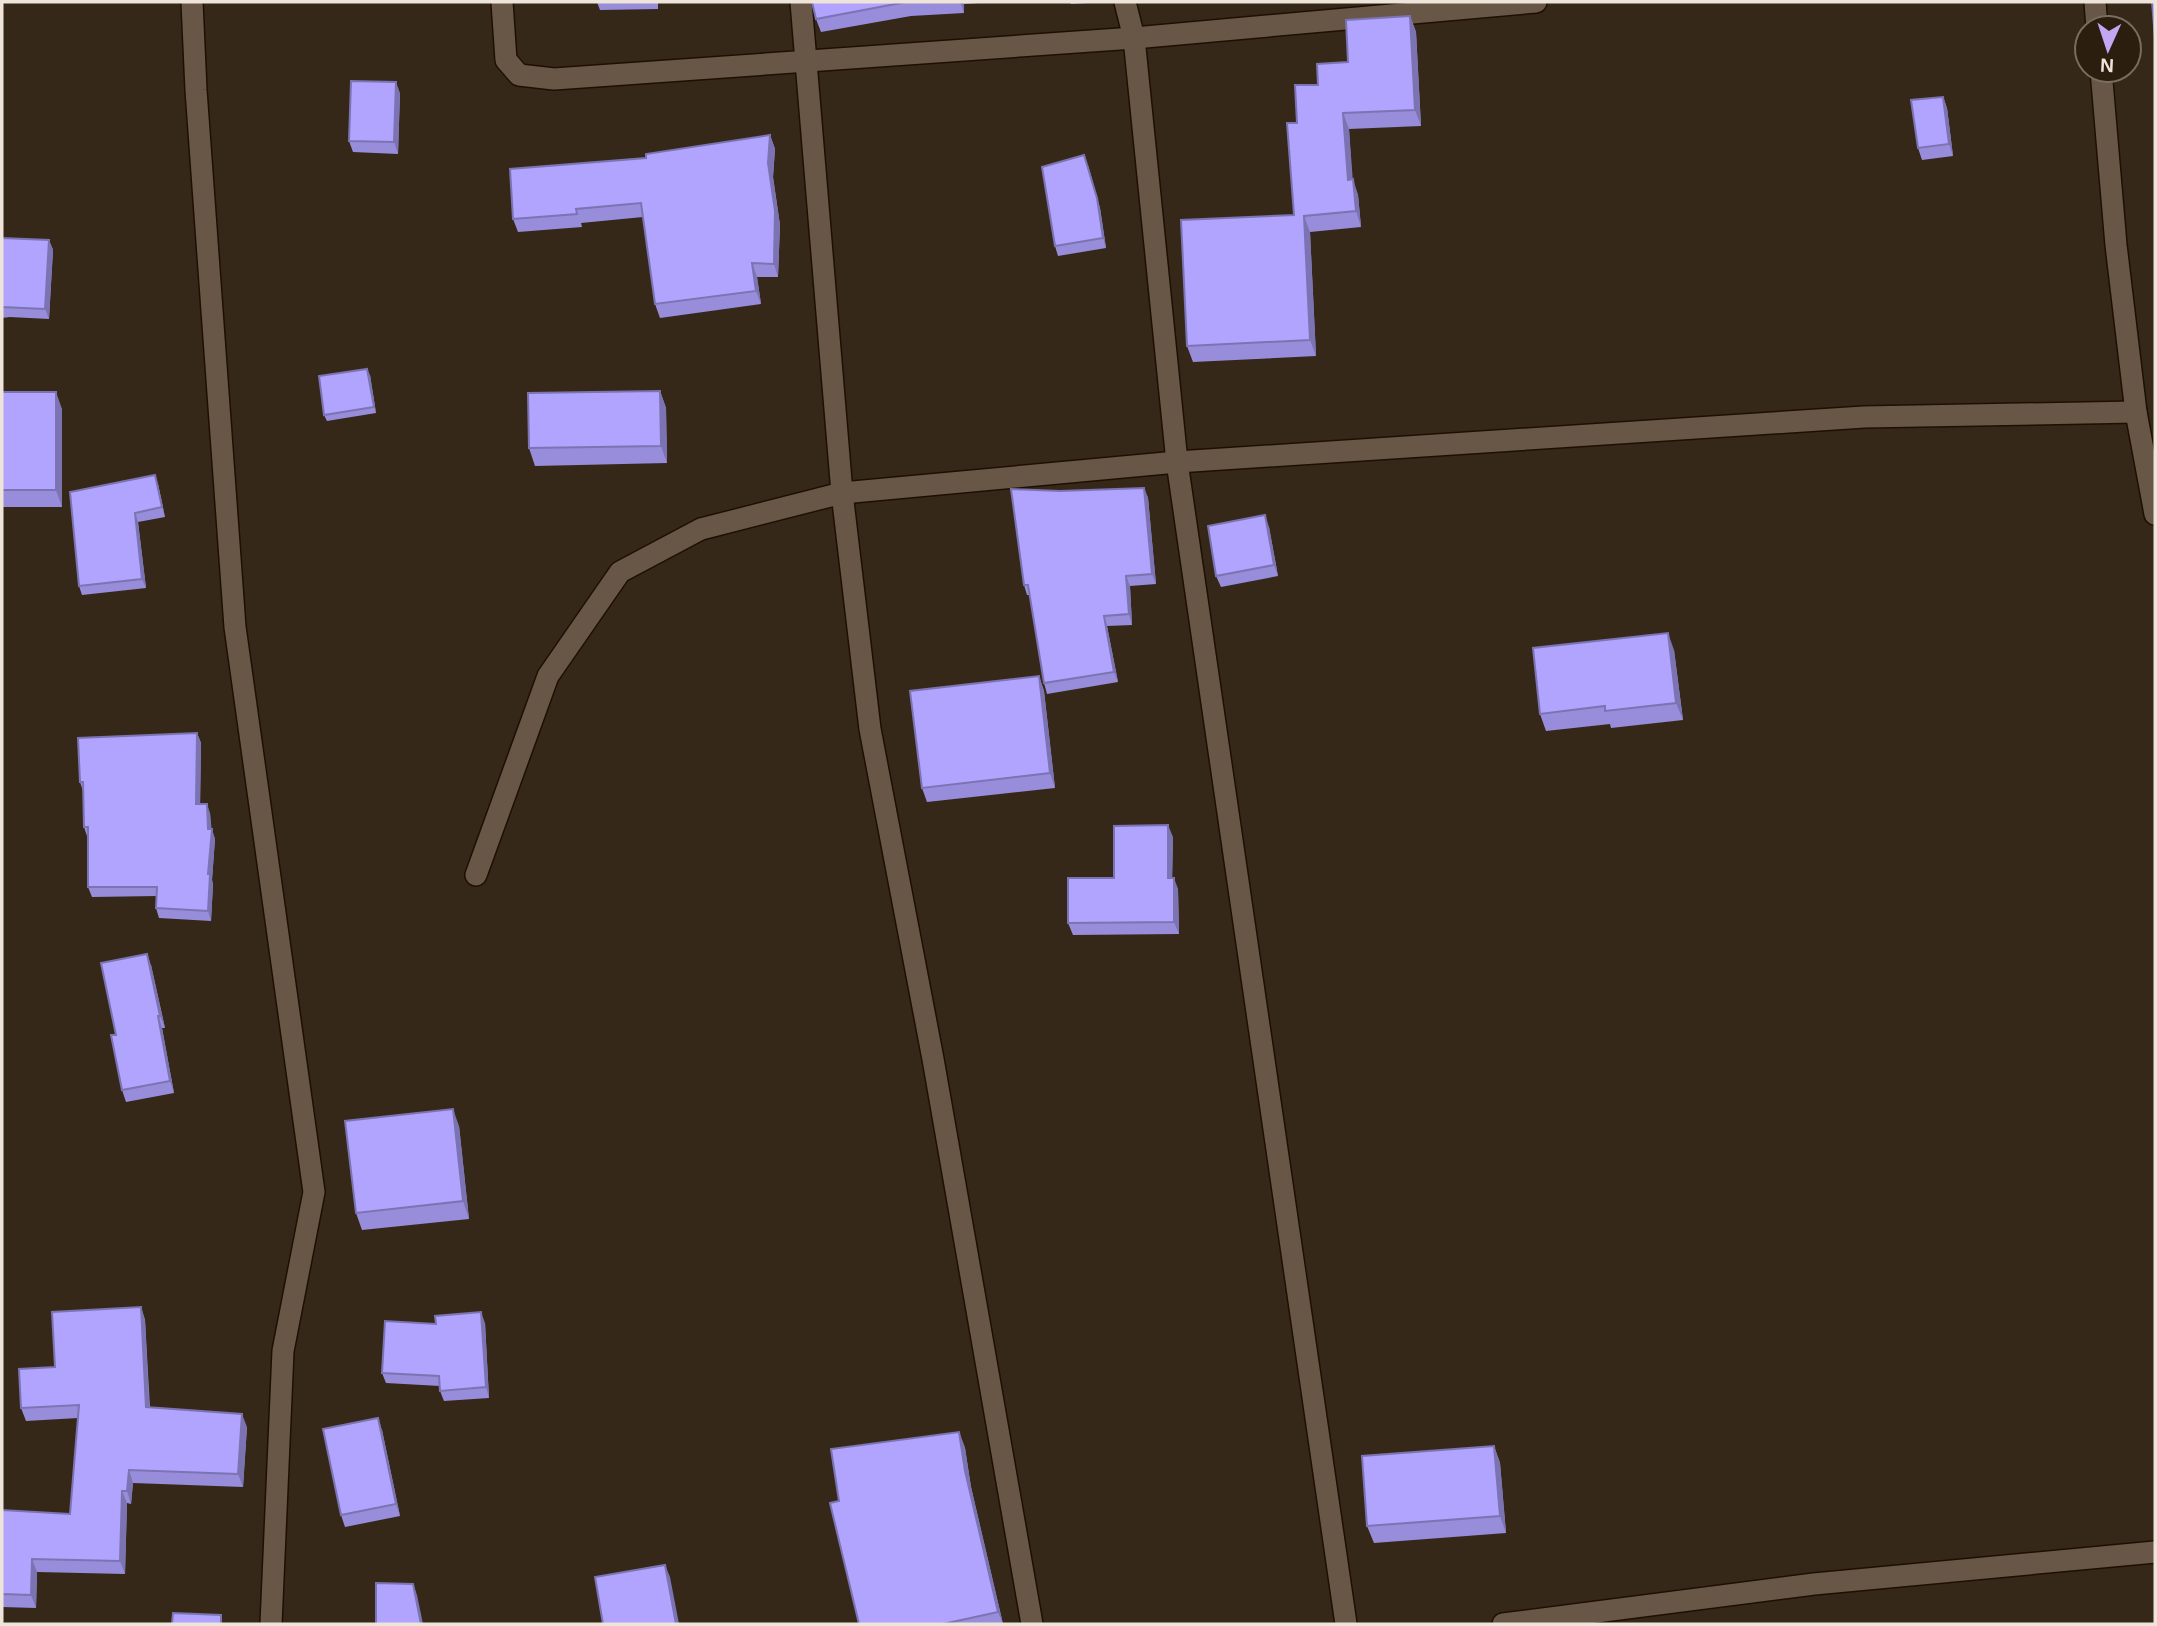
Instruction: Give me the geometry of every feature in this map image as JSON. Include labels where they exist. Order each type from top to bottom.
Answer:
[{"type":"street","points":[[191,2],[235,627],[314,1192],[283,1351],[271,1624]]},
{"type":"street","points":[[502,2],[506,60],[519,75],[554,79],[1134,38],[1535,2]]},
{"type":"street","points":[[801,2],[842,494],[870,729],[933,1059],[1031,1624]]},
{"type":"street","points":[[1125,2],[1134,38],[1177,462],[1346,1624]]},
{"type":"street","points":[[2102,84],[2116,245],[2136,412],[2155,514]]},
{"type":"street","points":[[476,875],[548,676],[620,572],[701,529],[842,494],[1177,462],[1864,416],[2136,412]]},
{"type":"street","points":[[1503,1624],[1814,1584],[2155,1552]]},
{"type":"building","points":[[812,2],[906,2],[816,19]]},
{"type":"building","points":[[2152,2],[2155,2],[2155,38]]},
{"type":"building","points":[[1410,16],[1415,110],[1343,113],[1348,180],[1353,179],[1356,211],[1304,216],[1310,340],[1187,346],[1181,220],[1294,215],[1287,123],[1297,123],[1295,85],[1318,85],[1317,64],[1348,62],[1346,20]]},
{"type":"building","points":[[351,81],[396,82],[394,142],[349,141]]},
{"type":"building","points":[[1943,97],[1949,144],[1918,148],[1911,100]]},
{"type":"building","points":[[770,135],[768,163],[775,211],[774,264],[752,263],[756,291],[655,304],[641,203],[576,209],[577,214],[513,219],[510,169],[646,158],[646,154]]},
{"type":"building","points":[[1084,155],[1097,198],[1103,238],[1055,246],[1042,167]]},
{"type":"building","points":[[2,238],[49,240],[45,309],[2,307]]},
{"type":"building","points":[[367,369],[374,407],[324,415],[319,376]]},
{"type":"building","points":[[660,391],[661,446],[529,448],[528,393]]},
{"type":"building","points":[[2,392],[56,392],[56,490],[2,490]]},
{"type":"building","points":[[155,475],[162,507],[135,513],[142,579],[79,586],[70,492]]},
{"type":"building","points":[[1144,488],[1152,574],[1126,576],[1129,614],[1104,616],[1114,672],[1044,683],[1028,585],[1024,585],[1011,489],[1060,491]]},
{"type":"building","points":[[1265,515],[1274,565],[1216,576],[1208,526]]},
{"type":"building","points":[[1668,633],[1676,703],[1605,711],[1605,706],[1540,714],[1533,648]]},
{"type":"building","points":[[1039,676],[1050,773],[922,788],[910,691]]},
{"type":"building","points":[[197,733],[196,804],[207,804],[208,829],[212,829],[208,911],[156,908],[157,887],[88,887],[88,827],[84,827],[78,738]]},
{"type":"building","points":[[1168,825],[1168,878],[1174,878],[1174,922],[1068,923],[1068,878],[1114,878],[1114,826]]},
{"type":"building","points":[[147,954],[170,1081],[122,1090],[111,1035],[116,1035],[101,963]]},
{"type":"building","points":[[453,1109],[463,1201],[356,1213],[345,1121]]},
{"type":"building","points":[[141,1307],[146,1407],[242,1414],[238,1474],[129,1470],[127,1491],[122,1491],[120,1561],[32,1559],[31,1595],[2,1594],[2,1510],[70,1514],[79,1405],[21,1408],[19,1369],[55,1367],[52,1312]]},
{"type":"building","points":[[481,1312],[486,1387],[440,1391],[439,1376],[382,1373],[385,1321],[436,1324],[435,1316]]},
{"type":"building","points":[[378,1418],[396,1504],[341,1515],[323,1429]]},
{"type":"building","points":[[959,1432],[965,1471],[998,1612],[943,1624],[859,1624],[830,1503],[839,1501],[831,1449]]},
{"type":"building","points":[[1494,1446],[1500,1516],[1367,1526],[1362,1456]]},
{"type":"building","points":[[665,1565],[676,1624],[603,1624],[595,1577]]},
{"type":"building","points":[[376,1583],[413,1584],[421,1624],[376,1624]]},
{"type":"building","points":[[173,1613],[221,1615],[221,1624],[172,1624]]}]
